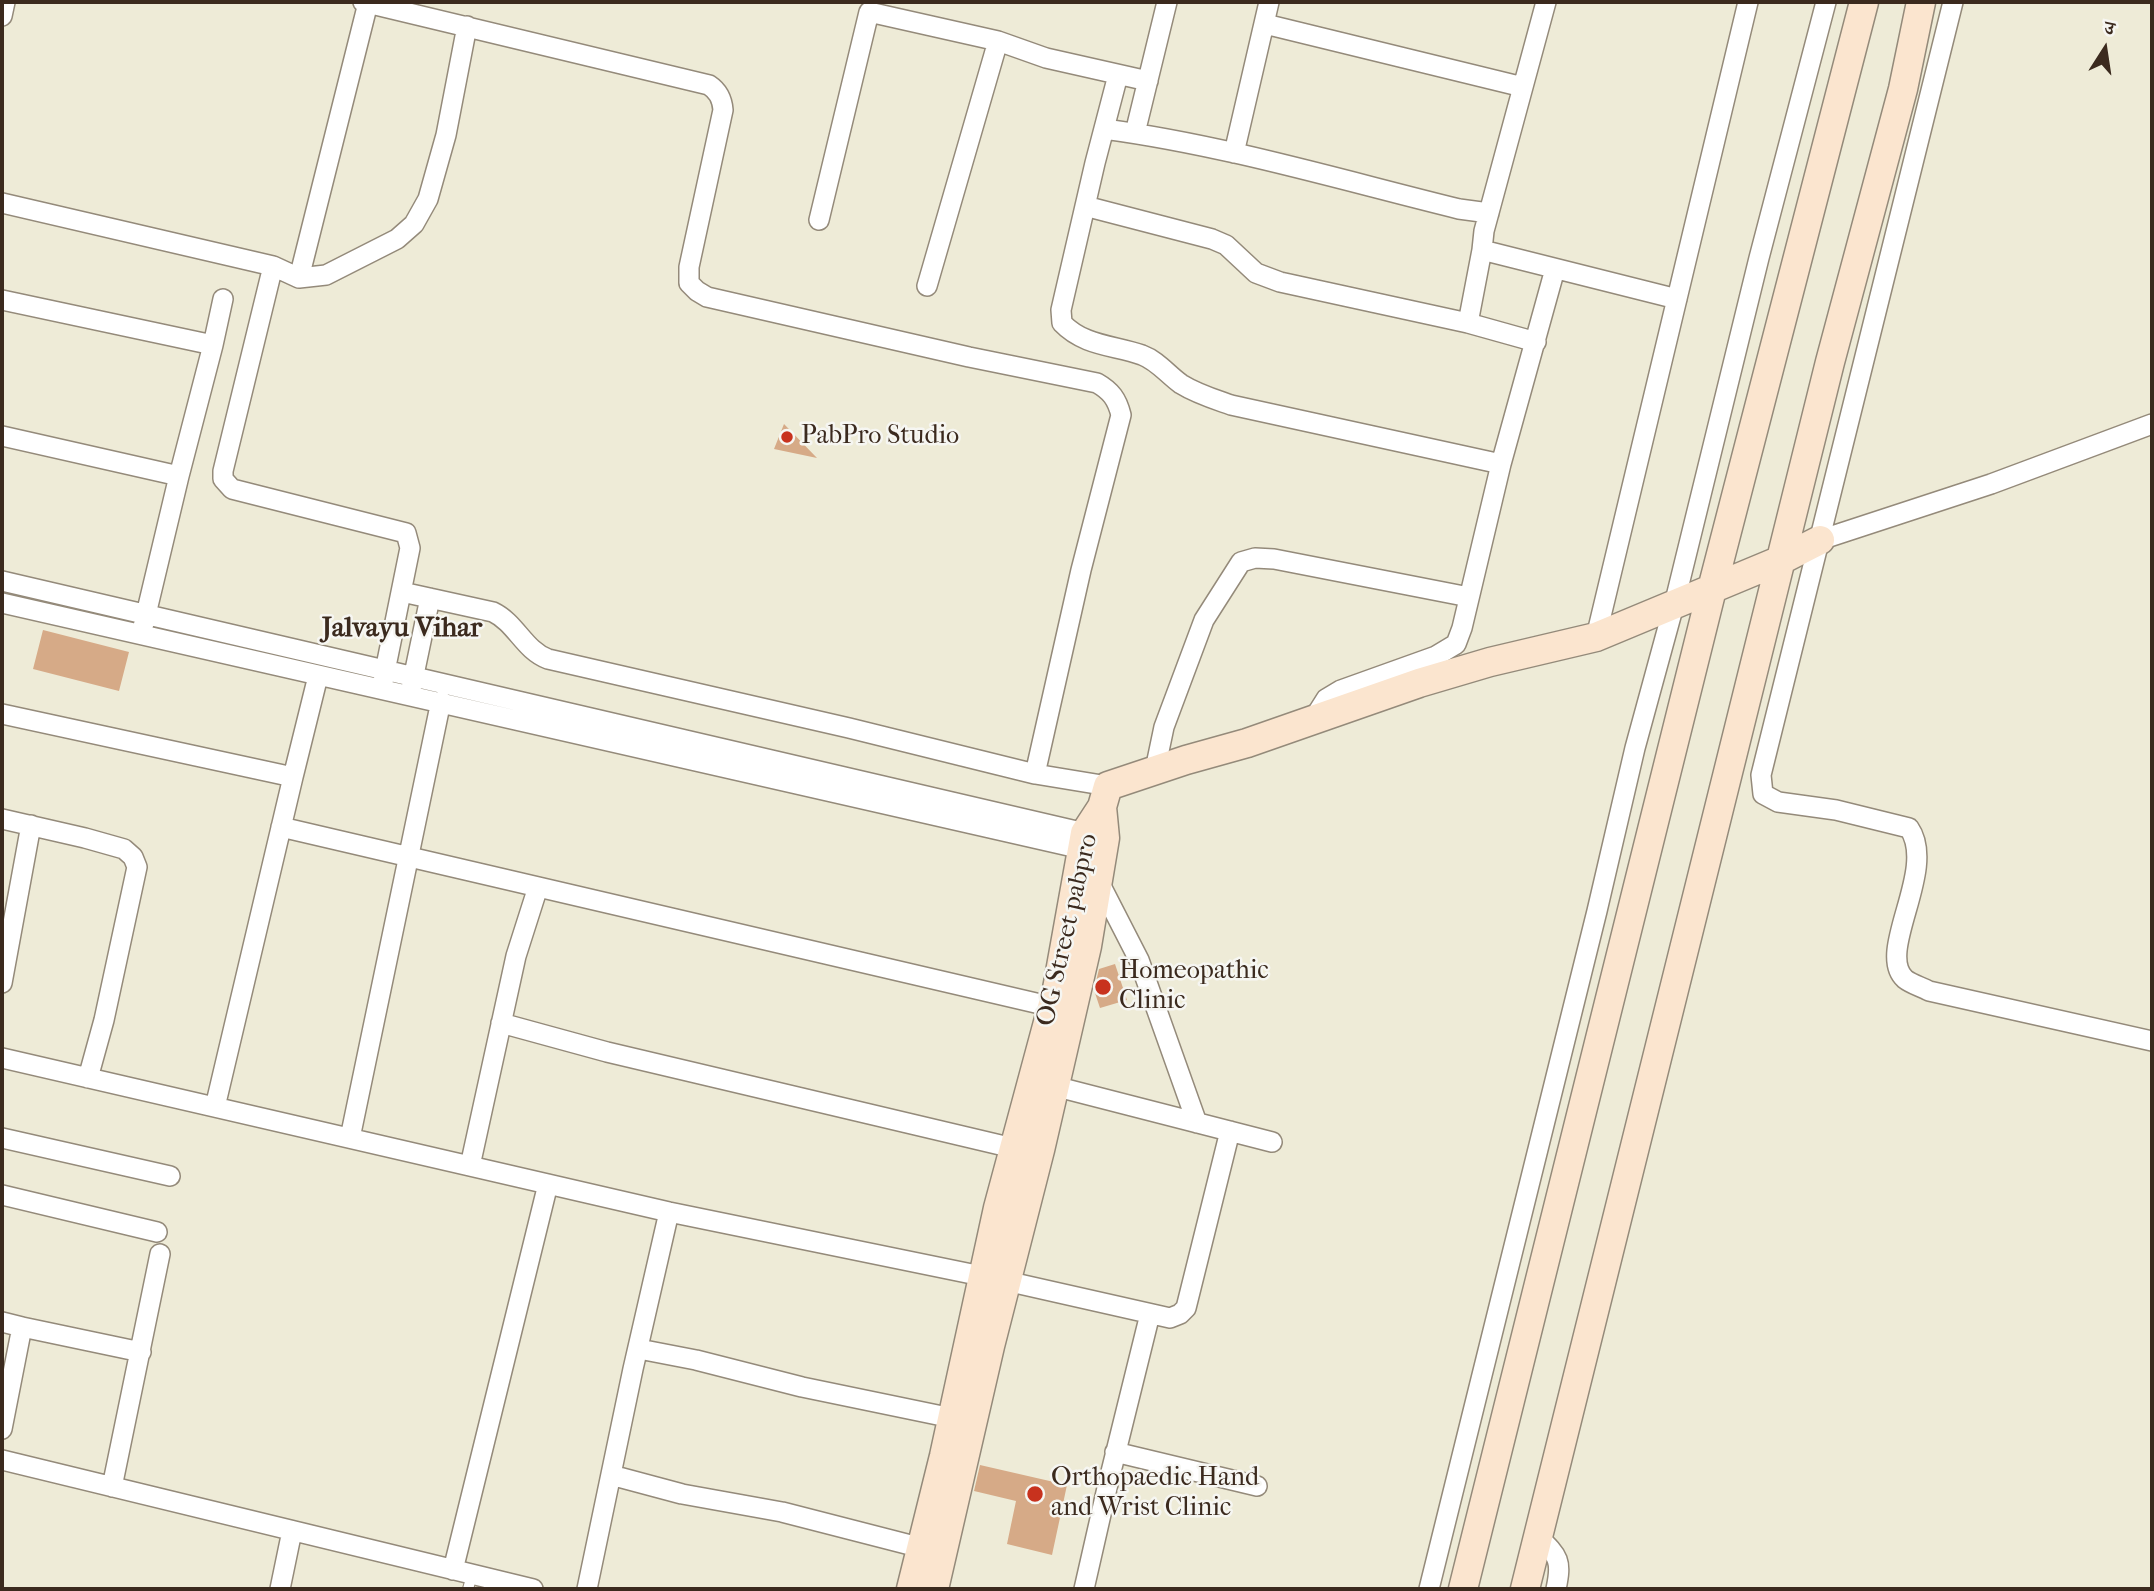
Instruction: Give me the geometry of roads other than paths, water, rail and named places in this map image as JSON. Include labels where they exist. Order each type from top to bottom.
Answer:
[{"type":"main road","points":[[1463,1589],[1712,589],[1864,2]]},
{"type":"main road","points":[[1525,1589],[1830,362],[1903,89],[1921,2]]},
{"type":"main road","points":[[1105,796],[1155,770],[1247,743],[1314,718],[1490,662],[1596,636],[1781,560],[1820,540]]},
{"type":"main road","name":"OG Street pabpro","points":[[934,1589],[995,1279],[1013,1148],[1105,796]]},
{"type":"main road","name":"OG Street pabpro","points":[[911,1589],[952,1418],[1054,1086],[1099,882],[1094,844]]},
{"type":"street","points":[[2,16],[5,2]]},
{"type":"street","points":[[299,278],[366,2],[709,85],[716,90],[723,110],[689,267],[689,283],[698,292],[707,297],[969,357],[1097,383],[1109,390],[1118,403],[1121,415],[1078,584],[1035,774]]},
{"type":"street","points":[[1135,133],[1167,2]]},
{"type":"street","points":[[1234,153],[1269,2]]},
{"type":"street","points":[[1468,323],[1484,231],[1546,2]]},
{"type":"street","points":[[1596,636],[1748,2]]},
{"type":"street","points":[[1429,1589],[1635,747],[1674,605],[1759,258],[1826,2]]},
{"type":"street","points":[[1953,2],[1761,775],[1763,794],[1778,802],[1836,810],[1909,828],[1915,838],[1918,853],[1915,878],[1897,947],[1897,966],[1905,979],[1929,991],[2152,1041]]},
{"type":"street","points":[[819,220],[867,7],[998,41],[1046,58],[1148,81]]},
{"type":"street","points":[[1265,24],[1523,87]]},
{"type":"street","points":[[2,203],[273,265],[299,278],[326,275],[397,239],[414,224],[428,198],[446,135],[467,26]]},
{"type":"street","points":[[927,286],[998,41]]},
{"type":"street","points":[[1118,75],[1061,310],[1062,323],[1072,334],[1154,360],[1178,382],[1231,405],[1501,464]]},
{"type":"street","points":[[1104,129],[1234,153],[1447,206],[1489,213]]},
{"type":"street","points":[[1085,206],[1212,239],[1226,245],[1256,273],[1280,282],[1468,323],[1536,342]]},
{"type":"street","points":[[1482,250],[1677,299]]},
{"type":"street","points":[[273,265],[223,479],[232,489],[406,533],[410,548],[383,679]]},
{"type":"street","points":[[1314,718],[1326,699],[1341,690],[1436,656],[1456,644],[1501,464],[1555,269]]},
{"type":"street","points":[[142,635],[178,476],[223,299]]},
{"type":"street","points":[[2,300],[213,345]]},
{"type":"street","points":[[1820,540],[1991,484],[2152,424]]},
{"type":"street","points":[[2,436],[178,476]]},
{"type":"street","points":[[1155,770],[1164,727],[1204,620],[1241,562],[1255,558],[1275,559],[1469,597]]},
{"type":"street","points":[[2,580],[146,615],[411,686],[1094,844]]},
{"type":"street","points":[[402,592],[493,612],[507,618],[531,649],[548,659],[849,728],[1035,774],[1105,796]]},
{"type":"street","points":[[411,686],[430,598]]},
{"type":"street","points":[[2,603],[318,676],[383,679]]},
{"type":"street","points":[[215,1107],[318,676]]},
{"type":"street","points":[[411,686],[441,702],[1094,844]]},
{"type":"street","points":[[350,1138],[441,702]]},
{"type":"street","points":[[2,714],[293,777]]},
{"type":"street","points":[[2,819],[124,849],[133,857],[137,867],[104,1020],[88,1078]]},
{"type":"street","points":[[2,983],[31,825]]},
{"type":"street","points":[[281,827],[1052,1006]]},
{"type":"street","points":[[1099,882],[1139,960],[1197,1123]]},
{"type":"street","points":[[470,1166],[516,956],[538,887]]},
{"type":"street","points":[[501,1023],[607,1052],[1013,1148]]},
{"type":"street","points":[[2,1058],[669,1212],[1170,1318],[1186,1308],[1230,1131]]},
{"type":"street","points":[[1054,1086],[1272,1142]]},
{"type":"street","points":[[2,1138],[170,1176]]},
{"type":"street","points":[[465,1578],[548,1184]]},
{"type":"street","points":[[2,1195],[157,1232]]},
{"type":"street","points":[[587,1589],[669,1212]]},
{"type":"street","points":[[112,1487],[160,1254]]},
{"type":"street","points":[[1084,1589],[1150,1314]]},
{"type":"street","points":[[2,1322],[141,1352]]},
{"type":"street","points":[[2,1429],[22,1326]]},
{"type":"street","points":[[639,1349],[952,1418]]},
{"type":"street","points":[[1115,1452],[1257,1486]]},
{"type":"street","points":[[2,1460],[292,1531],[465,1578],[533,1589]]},
{"type":"street","points":[[611,1475],[682,1494],[782,1512],[922,1548]]},
{"type":"street","points":[[280,1589],[292,1531]]},
{"type":"street","points":[[1538,1537],[1555,1552],[1559,1561],[1556,1589]]},
{"type":"place","name":"PabPro Studio","points":[[787,437]]},
{"type":"place","name":"Homeopathic Clinic","points":[[1103,987]]},
{"type":"place","name":"Orthopaedic Hand and Wrist Clinic","points":[[1035,1494]]},
{"type":"district","name":"Jalvayu Vihar","points":[[402,629]]}]
